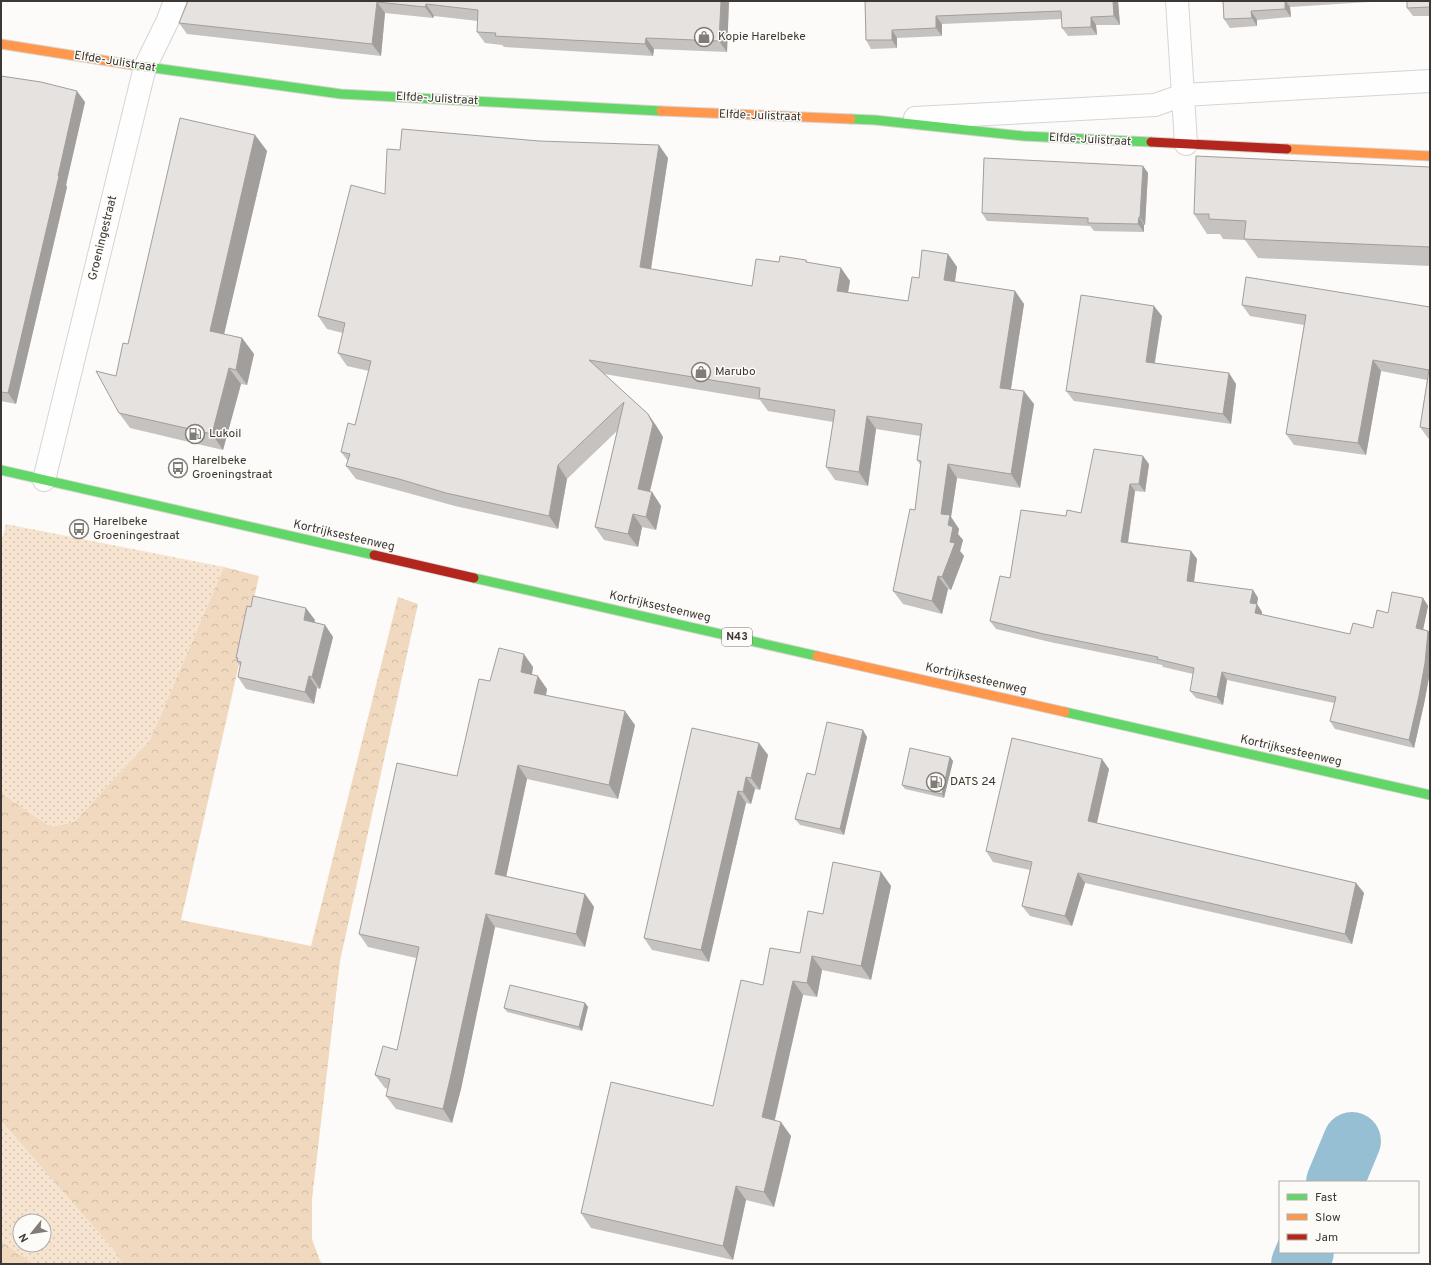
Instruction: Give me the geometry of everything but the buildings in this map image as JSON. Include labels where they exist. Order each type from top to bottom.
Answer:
[{"type":"main road","name":"Elfde-Julistraat","points":[[1,44],[145,67],[342,94],[732,115],[875,120],[1023,136],[1430,156]]},
{"type":"main road","name":"Kortrijksesteenweg","points":[[1,470],[1430,795]]},
{"type":"street","name":"Groeningestraat","points":[[44,480],[145,67],[168,20],[175,1]]},
{"type":"street","points":[[1177,1],[1186,144]]},
{"type":"street","name":"Elfde-Julistraat","points":[[875,120],[1156,105],[1183,95],[1430,81]]},
{"type":"shaded area","points":[[6,524],[224,567],[150,740],[74,822],[51,827],[1,793],[1,542]]},
{"type":"shaded area","points":[[1,1121],[113,1249],[122,1264],[34,1264],[18,1253],[52,1253],[52,1213],[12,1213],[12,1249],[1,1241]]},
{"type":"green space","points":[[224,567],[259,576],[181,920],[311,946],[398,597],[418,604],[340,961],[312,1199],[312,1239],[320,1261],[323,1264],[122,1264],[113,1249],[1,1121],[1,793],[51,827],[74,822],[150,740]]},
{"type":"green space","points":[[1,1241],[12,1249],[12,1253],[18,1253],[34,1264],[1,1264]]},
{"type":"waterway","points":[[1335,1181],[1352,1141]]},
{"type":"waterway","points":[[1300,1264],[1305,1253]]},
{"type":"traffic: fast","points":[[133,65],[341,94],[661,111]]},
{"type":"traffic: fast","points":[[851,119],[875,120],[1023,136],[1151,142]]},
{"type":"traffic: fast","points":[[1,470],[374,555]]},
{"type":"traffic: fast","points":[[474,578],[817,656]]},
{"type":"traffic: fast","points":[[1065,712],[1430,795]]},
{"type":"traffic: slow","points":[[1,44],[133,65]]},
{"type":"traffic: slow","points":[[661,111],[851,119]]},
{"type":"traffic: slow","points":[[1287,149],[1430,156]]},
{"type":"traffic: slow","points":[[817,656],[1065,712]]},
{"type":"traffic: jam","points":[[1151,142],[1287,149]]},
{"type":"traffic: jam","points":[[374,555],[474,578]]},
{"type":"place","name":"Kopie Harelbeke","points":[[704,37]]},
{"type":"place","name":"Marubo","points":[[701,372]]},
{"type":"place","name":"Lukoil","points":[[195,434]]},
{"type":"place","name":"Harelbeke Groeningstraat","points":[[178,468]]},
{"type":"place","name":"Harelbeke Groeningestraat","points":[[79,529]]},
{"type":"place","name":"DATS 24","points":[[936,782]]}]
